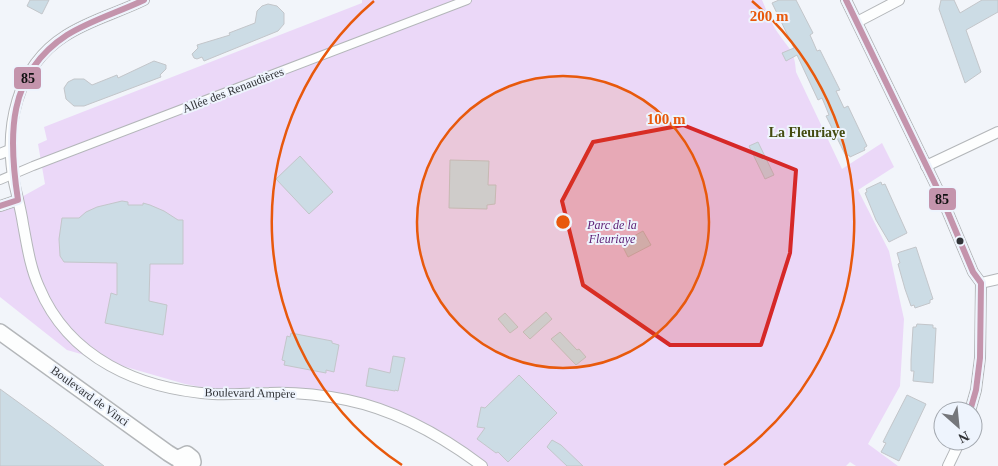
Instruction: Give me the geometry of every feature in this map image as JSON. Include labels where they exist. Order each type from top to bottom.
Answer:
[{"type":"main road","name":"Boulevard de Vinci","points":[[0,332],[168,453],[188,464]]},
{"type":"street","name":"Boulevard Ampère","points":[[144,0],[66,35],[44,53],[33,67],[18,97],[12,124],[13,175],[33,272],[45,300],[64,329],[89,352],[112,368],[135,379],[196,392],[296,394],[349,400],[384,411],[412,423],[453,445],[482,466]]},
{"type":"street","name":"Allée des Renaudières","points":[[0,180],[467,0]]},
{"type":"street","points":[[846,0],[956,229],[974,272],[982,283],[980,358],[973,401]]},
{"type":"street","points":[[857,22],[899,0]]},
{"type":"street","points":[[926,166],[998,132]]},
{"type":"street","points":[[0,154],[12,149]]},
{"type":"street","points":[[0,206],[18,200]]},
{"type":"street","points":[[982,283],[998,279]]},
{"type":"street","points":[[948,466],[955,451]]},
{"type":"highlighted area","points":[[683,125],[796,170],[790,253],[761,345],[670,345],[583,285],[562,201],[593,142]]},
{"type":"green space","name":"Parc de la Fleuriaye","points":[[362,0],[762,0],[773,25],[793,55],[796,72],[842,169],[882,143],[894,167],[858,190],[889,251],[904,319],[900,386],[868,444],[898,466],[856,466],[850,462],[846,466],[479,466],[434,429],[345,394],[266,387],[217,390],[185,384],[67,350],[0,297],[0,209],[45,184],[38,144],[47,140],[44,127],[362,3]]},
{"type":"building","points":[[30,0],[49,0],[42,14],[27,6]]},
{"type":"building","points":[[779,0],[796,0],[813,33],[810,35],[817,51],[820,50],[840,90],[836,91],[844,108],[848,106],[867,146],[864,148],[865,150],[850,157],[849,155],[846,156],[826,116],[829,115],[822,98],[818,100],[797,55],[786,61],[782,53],[794,48],[772,3]]},
{"type":"building","points":[[941,0],[954,0],[960,13],[982,0],[998,0],[998,12],[966,30],[981,72],[965,83],[939,9]]},
{"type":"building","points":[[268,4],[277,6],[284,13],[284,24],[278,31],[204,61],[202,57],[194,58],[192,54],[198,48],[197,45],[230,35],[229,33],[255,23],[257,11],[262,6]]},
{"type":"building","points":[[154,61],[166,65],[166,69],[160,75],[161,77],[84,106],[74,106],[66,99],[64,88],[68,82],[74,79],[84,79],[92,85],[117,75],[118,78]]},
{"type":"building","points":[[758,142],[774,175],[765,179],[749,146]]},
{"type":"building","points":[[300,156],[333,192],[309,214],[276,179]]},
{"type":"building","points":[[450,160],[489,161],[488,185],[496,185],[495,204],[487,205],[487,209],[449,208]]},
{"type":"building","points":[[881,182],[882,185],[885,184],[907,233],[889,242],[876,220],[865,193],[867,192],[866,189]]},
{"type":"building","points":[[122,201],[128,202],[128,205],[143,205],[143,203],[150,205],[178,220],[183,220],[183,264],[150,264],[149,301],[167,305],[163,335],[105,323],[111,293],[117,295],[117,263],[64,262],[60,256],[59,239],[62,218],[79,218],[97,207]]},
{"type":"building","points":[[643,231],[651,245],[628,257],[621,243]]},
{"type":"building","points":[[916,247],[933,299],[930,300],[930,303],[915,308],[914,305],[911,306],[905,289],[897,253]]},
{"type":"building","points":[[546,312],[552,319],[530,339],[523,332]]},
{"type":"building","points":[[505,313],[518,327],[510,333],[498,319]]},
{"type":"building","points":[[917,324],[933,325],[933,328],[936,328],[933,383],[913,381],[914,371],[911,371],[911,360],[913,327],[916,327]]},
{"type":"building","points":[[560,332],[586,357],[576,365],[551,339]]},
{"type":"building","points":[[291,333],[332,341],[332,343],[339,345],[334,372],[326,370],[326,373],[284,365],[285,361],[282,360],[287,336],[290,337]]},
{"type":"building","points":[[393,356],[405,358],[398,391],[366,386],[369,368],[390,373]]},
{"type":"building","points":[[519,375],[557,413],[508,462],[498,452],[496,453],[477,439],[485,428],[477,427],[481,407],[485,408]]},
{"type":"building","points":[[0,389],[51,426],[104,466],[0,466]]},
{"type":"building","points":[[907,395],[926,404],[899,461],[881,452],[886,443],[883,442]]},
{"type":"building","points":[[552,440],[561,445],[583,466],[567,466],[547,447]]},
{"type":"transit line","name":"85","points":[[0,206],[18,200],[13,153],[13,130],[16,108],[22,87],[33,68],[47,51],[67,35],[144,0]]},
{"type":"transit line","name":"85","points":[[846,0],[941,196],[973,272],[981,283],[980,358],[973,401]]},
{"type":"district","name":"La Fleuriaye","points":[[807,132]]}]
